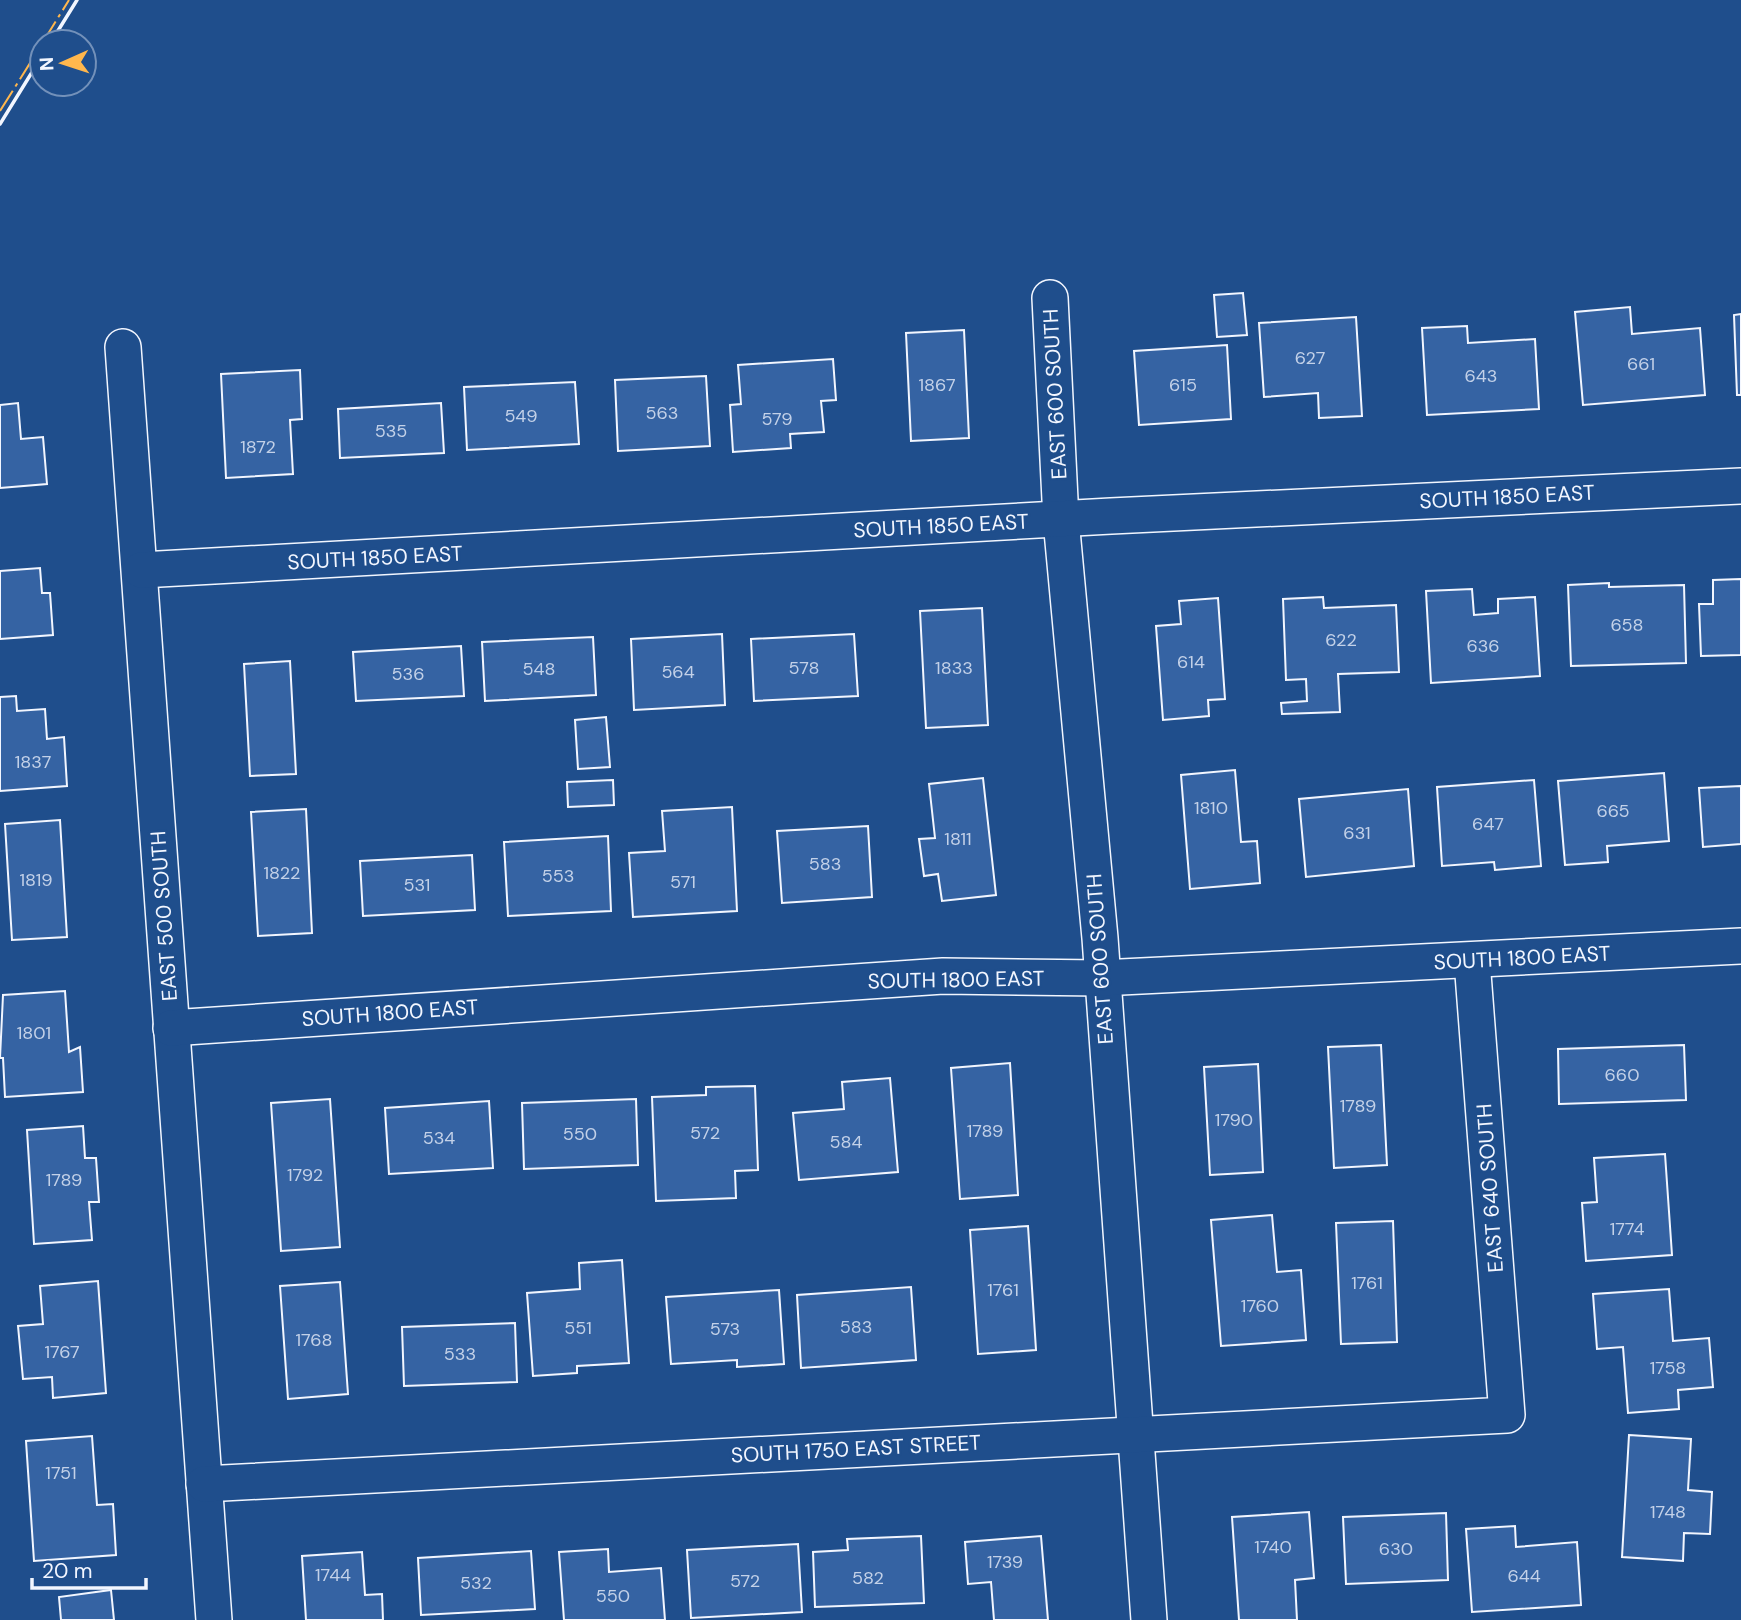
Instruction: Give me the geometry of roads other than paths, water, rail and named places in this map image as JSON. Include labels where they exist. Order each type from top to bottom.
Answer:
[{"type":"street","name":"EAST 600 SOUTH","points":[[1051,298],[1061,520],[1101,978],[1149,1620]]},
{"type":"street","name":"EAST 500 SOUTH","points":[[123,348],[141,570],[214,1620]]},
{"type":"street","name":"SOUTH 1850 EAST","points":[[141,570],[1741,486]]},
{"type":"street","name":"SOUTH 1800 EAST","points":[[171,1028],[943,976],[1101,978],[1741,946]]},
{"type":"street","name":"EAST 640 SOUTH","points":[[1472,961],[1507,1415]]},
{"type":"street","name":"SOUTH 1750 EAST STREET","points":[[204,1484],[1507,1415]]}]
